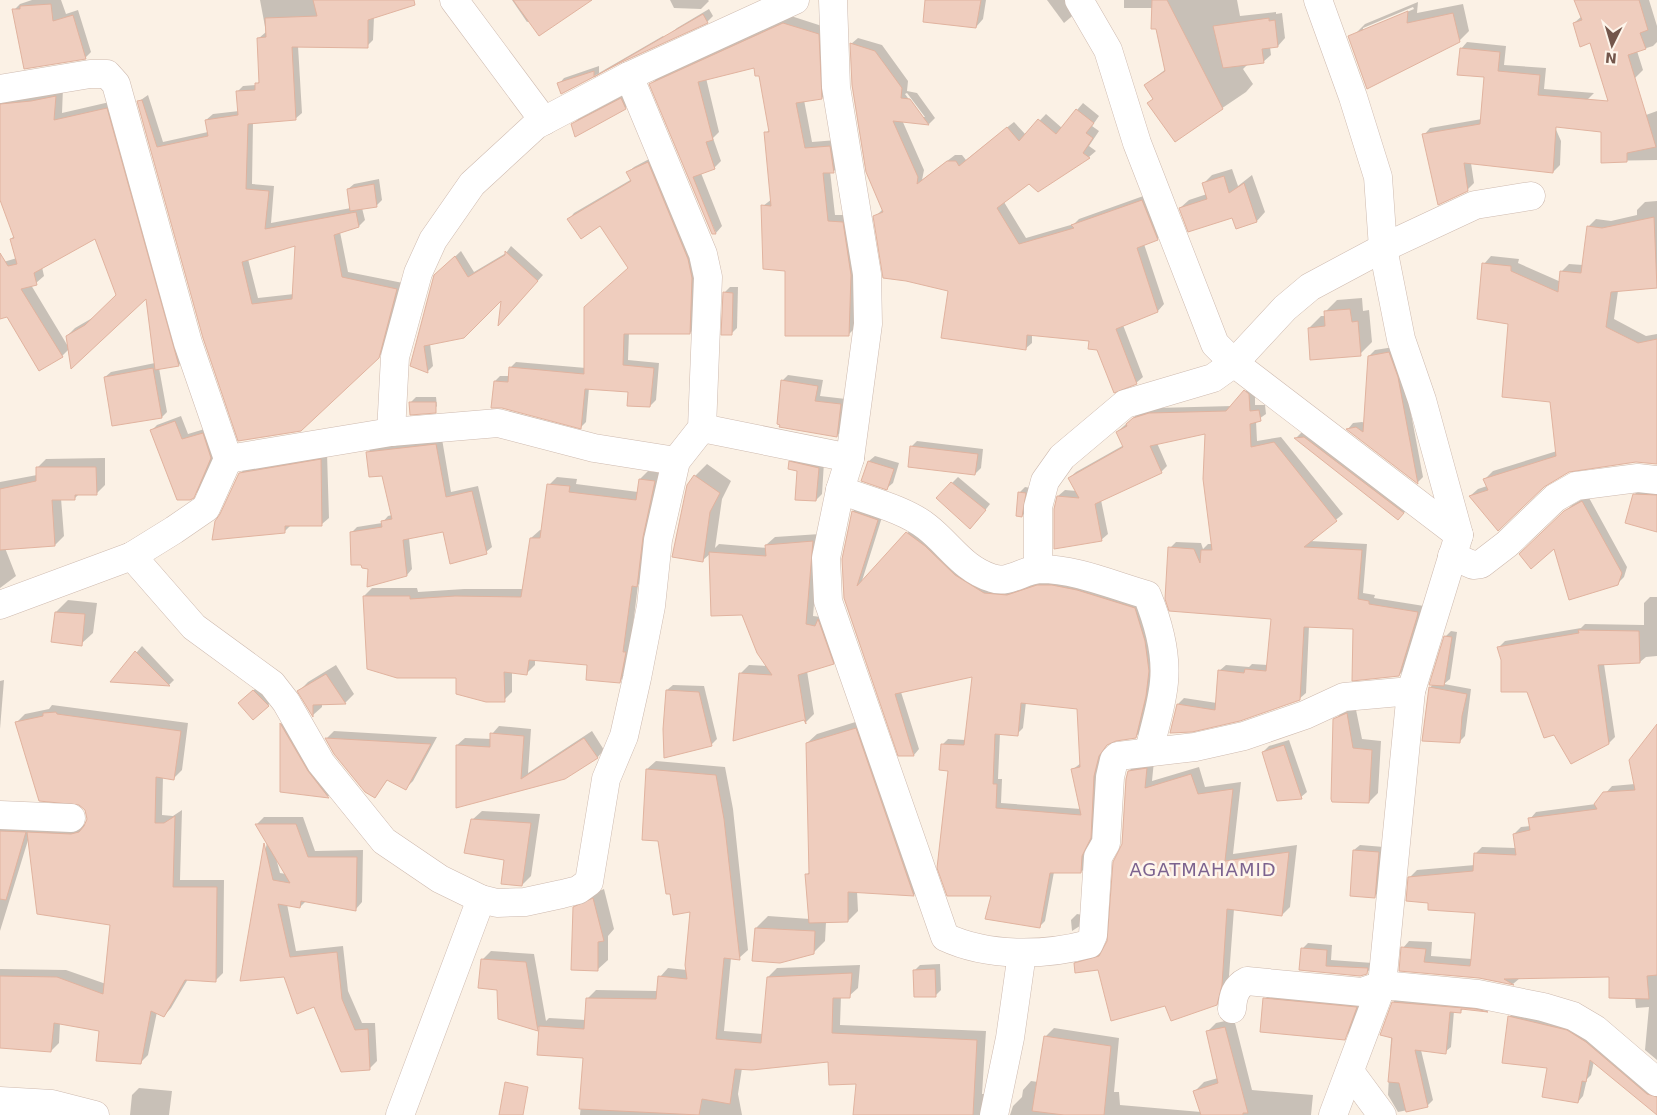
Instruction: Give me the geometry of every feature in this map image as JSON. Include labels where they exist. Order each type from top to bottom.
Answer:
[{"type":"street","points":[[454,0],[544,121]]},
{"type":"street","points":[[391,432],[395,357],[424,256],[472,184],[536,125],[629,76],[795,0]]},
{"type":"street","points":[[833,0],[836,87],[866,274],[868,324],[850,458],[840,490],[826,558],[828,601],[945,936],[964,945],[1022,953],[1068,950],[1089,944],[1093,935],[1098,857],[1106,843],[1110,777],[1114,760],[1118,756],[1195,747],[1244,736],[1305,715],[1344,696],[1411,691]]},
{"type":"street","points":[[1079,0],[1108,50],[1137,143],[1215,344],[1234,363],[1456,546],[1473,565],[1481,564],[1507,544],[1555,498],[1576,486],[1638,478],[1657,480]]},
{"type":"street","points":[[1318,0],[1378,178],[1383,248],[1401,339],[1422,400],[1456,546],[1411,691],[1382,985],[1351,1073],[1333,1115]]},
{"type":"street","points":[[0,89],[90,74],[107,74],[116,84],[188,342],[228,459],[206,508],[132,556],[0,605]]},
{"type":"street","points":[[132,556],[194,627],[272,684],[286,702],[322,763],[384,841],[440,879],[481,899],[497,904],[525,902],[578,890],[589,882],[606,779],[624,736],[638,669],[651,606],[658,540],[676,461],[702,428],[708,277],[704,254],[629,76]]},
{"type":"street","points":[[1038,569],[1038,507],[1045,481],[1062,457],[1125,404],[1214,378],[1234,363],[1285,308],[1310,287],[1383,248],[1475,204],[1532,196]]},
{"type":"street","points":[[228,459],[391,432],[498,423],[594,448],[676,461]]},
{"type":"street","points":[[702,428],[850,458]]},
{"type":"street","points":[[840,490],[911,517],[927,527],[959,560],[978,573],[995,579],[1009,579],[1038,569],[1070,572],[1146,595],[1157,620],[1161,638],[1164,682],[1149,751]]},
{"type":"street","points":[[0,815],[71,818]]},
{"type":"street","points":[[400,1115],[481,899]]},
{"type":"street","points":[[994,1115],[1010,1038],[1022,953]]},
{"type":"street","points":[[1232,1009],[1235,991],[1240,984],[1247,980],[1362,992],[1382,985],[1478,994],[1573,1016],[1594,1029],[1657,1082]]},
{"type":"street","points":[[1351,1073],[1382,1115]]},
{"type":"street","points":[[0,1101],[52,1104],[95,1115]]},
{"type":"building","points":[[313,0],[414,0],[415,5],[368,20],[368,48],[292,47],[296,120],[248,124],[246,189],[269,191],[265,229],[356,212],[359,227],[334,235],[342,277],[397,289],[379,358],[301,431],[238,441],[203,338],[137,101],[142,100],[157,147],[208,136],[205,120],[238,115],[236,91],[255,90],[255,83],[259,83],[257,38],[266,37],[265,18],[317,16]],"holes":[[[295,246],[292,299],[252,304],[242,262]]]},
{"type":"building","points":[[513,0],[592,0],[539,36]]},
{"type":"building","points":[[925,0],[981,0],[976,28],[923,22]]},
{"type":"building","points":[[1152,0],[1167,0],[1223,109],[1175,142],[1147,103],[1153,99],[1144,85],[1165,71],[1156,29],[1151,29]]},
{"type":"building","points":[[1574,0],[1639,0],[1648,30],[1640,33],[1646,49],[1628,55],[1656,147],[1627,153],[1627,162],[1601,163],[1601,132],[1556,127],[1553,173],[1464,163],[1468,191],[1438,205],[1422,134],[1480,124],[1484,77],[1457,75],[1460,48],[1500,52],[1498,71],[1540,75],[1538,95],[1608,101],[1590,43],[1580,47],[1573,23],[1582,20]]},
{"type":"building","points":[[51,4],[53,21],[73,15],[86,59],[24,69],[12,9],[20,9],[20,6]]},
{"type":"building","points":[[1408,11],[1407,23],[1453,13],[1460,42],[1367,89],[1348,36]]},
{"type":"building","points":[[703,14],[708,23],[622,62],[600,74]]},
{"type":"building","points":[[1269,18],[1269,21],[1275,20],[1278,47],[1262,49],[1264,63],[1223,68],[1213,26]]},
{"type":"building","points":[[783,23],[819,34],[822,99],[796,103],[805,148],[830,146],[834,173],[823,173],[828,221],[843,222],[851,275],[849,336],[785,336],[785,271],[763,269],[761,205],[771,206],[764,132],[769,132],[759,76],[755,76],[754,68],[698,82],[713,140],[706,142],[715,169],[693,177],[716,234],[712,234],[649,84]]},
{"type":"building","points":[[850,43],[875,51],[902,88],[901,98],[910,99],[929,125],[893,121],[918,177],[917,184],[947,161],[956,161],[959,166],[1007,127],[1019,141],[1038,119],[1056,134],[1076,109],[1094,123],[1086,133],[1093,138],[1083,153],[1090,158],[1038,192],[1029,184],[997,208],[1019,244],[1074,228],[1071,225],[1142,200],[1158,240],[1137,248],[1158,312],[1116,329],[1137,384],[1114,393],[1097,350],[1088,349],[1089,341],[1027,335],[1026,350],[941,338],[948,291],[906,281],[883,278],[873,216],[883,212],[866,172],[852,85]]},
{"type":"building","points":[[594,71],[594,77],[561,94],[557,83]]},
{"type":"building","points":[[56,96],[54,120],[107,108],[179,366],[155,370],[146,299],[71,369],[66,336],[85,325],[116,295],[95,239],[34,273],[37,285],[21,289],[63,357],[39,371],[7,317],[0,319],[0,253],[8,266],[17,264],[10,239],[14,238],[0,200],[0,104]]},
{"type":"building","points":[[621,98],[626,109],[575,137],[571,124]]},
{"type":"building","points":[[648,162],[688,259],[692,278],[690,334],[624,334],[623,365],[654,368],[650,407],[627,406],[628,392],[585,389],[581,429],[502,408],[491,408],[494,381],[508,382],[509,367],[584,374],[584,307],[628,268],[600,226],[581,239],[567,219],[631,181],[626,172]]},
{"type":"building","points":[[1224,176],[1229,193],[1244,183],[1257,222],[1236,229],[1232,218],[1188,232],[1179,208],[1207,199],[1202,183]]},
{"type":"building","points":[[374,184],[377,207],[350,211],[347,189]]},
{"type":"building","points":[[1654,217],[1657,288],[1611,292],[1606,327],[1638,343],[1657,339],[1657,464],[1636,462],[1569,472],[1544,487],[1498,531],[1469,496],[1488,490],[1483,479],[1556,456],[1550,402],[1502,397],[1508,324],[1477,319],[1482,263],[1511,266],[1511,271],[1558,292],[1560,271],[1581,273],[1587,226],[1602,228]]},
{"type":"building","points":[[505,251],[538,281],[498,326],[501,301],[464,338],[424,346],[428,373],[410,366],[434,275],[455,256],[468,277],[505,255]]},
{"type":"building","points":[[723,292],[733,293],[732,335],[721,335]]},
{"type":"building","points":[[1350,309],[1352,322],[1358,321],[1361,356],[1310,360],[1308,328],[1325,326],[1324,311]]},
{"type":"building","points":[[1389,352],[1398,377],[1418,484],[1346,429],[1356,427],[1363,432],[1368,356]]},
{"type":"building","points":[[153,368],[162,418],[112,426],[104,377]]},
{"type":"building","points":[[781,380],[818,386],[815,401],[841,404],[837,437],[779,427],[780,425],[777,424]]},
{"type":"building","points":[[1244,390],[1249,394],[1250,411],[1259,410],[1261,421],[1250,424],[1251,447],[1274,442],[1337,521],[1304,547],[1362,550],[1358,599],[1369,601],[1369,604],[1418,612],[1417,617],[1399,676],[1352,681],[1353,629],[1304,627],[1300,700],[1240,721],[1192,732],[1170,733],[1177,704],[1215,710],[1218,670],[1244,673],[1245,669],[1266,671],[1271,619],[1169,611],[1165,599],[1168,547],[1194,549],[1200,563],[1201,550],[1212,550],[1203,479],[1205,434],[1150,446],[1162,473],[1095,504],[1102,541],[1054,549],[1054,509],[1057,496],[1079,498],[1068,478],[1123,447],[1116,432],[1127,426],[1126,424],[1133,418],[1149,413],[1226,411]]},
{"type":"building","points":[[409,402],[436,402],[436,413],[410,415]]},
{"type":"building","points":[[175,421],[182,439],[203,433],[211,458],[194,498],[190,500],[177,500],[150,430]]},
{"type":"building","points":[[1304,437],[1404,513],[1398,520],[1294,438]]},
{"type":"building","points":[[436,444],[446,497],[472,491],[487,554],[450,564],[443,532],[403,540],[407,576],[367,587],[368,569],[362,568],[361,565],[351,565],[350,532],[382,527],[381,521],[392,519],[382,476],[369,477],[366,452]]},
{"type":"building","points":[[910,446],[978,454],[975,475],[908,467]]},
{"type":"building","points":[[321,459],[322,526],[285,526],[285,533],[212,540],[215,521],[239,473]]},
{"type":"building","points":[[789,461],[819,468],[816,501],[795,500],[797,471],[788,469]]},
{"type":"building","points":[[868,461],[894,469],[887,490],[861,481]]},
{"type":"building","points":[[36,467],[96,467],[97,495],[75,495],[75,500],[52,500],[55,546],[0,550],[0,489],[36,481]]},
{"type":"building","points":[[694,475],[720,493],[710,512],[703,562],[672,557],[687,485]]},
{"type":"building","points":[[639,479],[655,481],[643,537],[637,587],[632,586],[623,652],[626,652],[620,683],[586,680],[587,665],[529,660],[527,675],[504,672],[505,702],[486,702],[456,694],[456,678],[397,678],[367,669],[363,596],[410,596],[410,599],[455,596],[521,597],[530,538],[540,538],[547,484],[570,486],[569,492],[636,500]]},
{"type":"building","points":[[951,482],[986,510],[970,529],[936,498]]},
{"type":"building","points":[[1018,492],[1026,493],[1022,517],[1016,516]]},
{"type":"building","points":[[1633,494],[1657,495],[1657,532],[1625,523]]},
{"type":"building","points":[[1582,501],[1622,573],[1618,585],[1569,600],[1554,549],[1531,569],[1519,554],[1564,511]]},
{"type":"building","points":[[852,511],[878,520],[857,586],[906,532],[925,546],[955,575],[984,593],[1007,595],[1037,585],[1052,585],[1077,590],[1135,608],[1145,641],[1149,671],[1146,696],[1136,738],[1116,741],[1107,745],[1099,756],[1094,776],[1091,838],[1082,856],[1081,873],[1050,873],[1040,928],[985,919],[991,896],[947,896],[937,868],[948,771],[939,770],[941,744],[964,745],[972,677],[895,694],[914,756],[898,756],[844,598],[842,559]],"holes":[[[1021,703],[1077,709],[1080,767],[1071,769],[1081,815],[996,808],[997,784],[993,784],[995,734],[1018,736]]]},
{"type":"building","points":[[813,541],[806,624],[815,626],[818,619],[834,664],[798,675],[806,724],[804,720],[733,741],[739,673],[772,675],[757,653],[742,615],[711,616],[709,552],[766,556],[765,545]]},
{"type":"building","points":[[55,612],[85,614],[82,646],[51,642]]},
{"type":"building","points":[[1578,630],[1639,631],[1640,663],[1598,665],[1609,744],[1571,764],[1554,735],[1544,738],[1527,692],[1501,692],[1501,660],[1497,647],[1579,633]]},
{"type":"building","points":[[1444,636],[1452,637],[1444,686],[1429,685]]},
{"type":"building","points":[[135,651],[170,686],[110,682]]},
{"type":"building","points":[[326,674],[346,704],[313,705],[313,717],[297,691]]},
{"type":"building","points":[[1429,687],[1467,694],[1462,716],[1460,743],[1422,741]]},
{"type":"building","points":[[253,690],[269,706],[253,720],[238,703]]},
{"type":"building","points":[[666,690],[699,692],[712,746],[664,758],[663,729]]},
{"type":"building","points":[[56,712],[57,714],[181,731],[174,780],[156,777],[155,823],[164,823],[175,816],[173,887],[217,887],[216,982],[185,980],[164,1017],[151,1011],[141,1064],[96,1061],[99,1031],[54,1023],[51,1052],[0,1048],[0,976],[57,977],[103,994],[110,925],[37,914],[27,832],[71,834],[79,832],[87,819],[85,810],[79,805],[39,801],[15,722],[43,716],[43,713]]},
{"type":"building","points":[[1347,713],[1353,748],[1372,750],[1369,803],[1332,802],[1331,799],[1333,719]]},
{"type":"building","points":[[280,723],[308,771],[329,798],[280,792]]},
{"type":"building","points":[[1657,724],[1657,975],[1647,976],[1649,999],[1609,998],[1609,977],[1504,979],[1514,985],[1479,978],[1399,971],[1401,947],[1426,949],[1424,962],[1470,966],[1471,959],[1475,913],[1428,910],[1428,903],[1406,901],[1408,877],[1473,871],[1474,853],[1516,855],[1513,834],[1530,830],[1528,818],[1597,809],[1594,804],[1603,792],[1635,790],[1629,760]]},
{"type":"building","points":[[856,728],[914,896],[848,892],[848,922],[809,923],[805,874],[809,874],[806,743]]},
{"type":"building","points":[[490,733],[524,736],[521,779],[584,738],[598,758],[565,779],[456,808],[456,745],[490,747]]},
{"type":"building","points":[[325,738],[431,744],[406,790],[387,780],[375,798],[365,792],[334,754]]},
{"type":"building","points":[[1284,745],[1302,799],[1277,801],[1262,752]]},
{"type":"building","points":[[1147,768],[1145,788],[1191,774],[1198,794],[1233,789],[1225,861],[1289,852],[1282,916],[1227,909],[1222,985],[1217,1005],[1171,1021],[1165,1006],[1111,1021],[1098,970],[1075,973],[1074,963],[1099,956],[1107,941],[1113,862],[1122,844],[1126,779],[1128,771]]},
{"type":"building","points":[[646,769],[716,775],[724,819],[740,960],[724,958],[716,1039],[761,1043],[767,977],[852,973],[850,998],[833,998],[832,1033],[977,1040],[973,1115],[853,1115],[856,1084],[829,1085],[828,1062],[752,1070],[735,1069],[730,1104],[702,1099],[699,1115],[579,1109],[583,1058],[537,1055],[539,1026],[584,1029],[586,998],[656,999],[658,976],[687,979],[685,965],[690,912],[673,915],[670,894],[666,894],[658,841],[642,840]]},
{"type":"building","points":[[471,819],[531,823],[522,886],[501,884],[504,860],[464,853]]},
{"type":"building","points":[[255,824],[296,824],[308,857],[357,857],[356,911],[301,901],[300,908],[278,904],[290,957],[337,952],[342,999],[355,1030],[368,1029],[370,1070],[341,1072],[314,1007],[297,1014],[284,977],[240,981],[264,843],[273,880],[290,883]]},
{"type":"building","points":[[0,831],[26,832],[6,900],[0,899]]},
{"type":"building","points":[[1353,850],[1379,852],[1375,898],[1350,896]]},
{"type":"building","points":[[593,898],[604,941],[598,942],[598,971],[571,970],[573,907]]},
{"type":"building","points":[[755,928],[815,931],[814,954],[780,963],[752,961]]},
{"type":"building","points":[[1301,948],[1327,950],[1326,966],[1368,968],[1367,974],[1360,976],[1299,970]]},
{"type":"building","points":[[481,959],[526,962],[538,1031],[498,1019],[497,990],[478,988]]},
{"type":"building","points":[[935,969],[936,997],[914,997],[913,970]]},
{"type":"building","points":[[1263,998],[1357,1007],[1345,1040],[1260,1032]]},
{"type":"building","points":[[1392,1002],[1476,1009],[1488,1012],[1461,1009],[1461,1013],[1450,1012],[1446,1054],[1415,1050],[1428,1107],[1406,1112],[1399,1083],[1388,1082],[1392,1038],[1380,1035]]},
{"type":"building","points":[[1508,1016],[1567,1030],[1586,1042],[1647,1094],[1657,1097],[1657,1115],[1590,1060],[1586,1082],[1582,1081],[1578,1103],[1542,1097],[1547,1068],[1502,1063]]},
{"type":"building","points":[[1225,1027],[1248,1113],[1243,1113],[1243,1115],[1201,1115],[1193,1091],[1218,1083],[1206,1031]]},
{"type":"building","points":[[1044,1036],[1111,1046],[1104,1115],[1064,1115],[1032,1111]]},
{"type":"building","points":[[505,1082],[528,1087],[523,1115],[499,1115]]},
{"type":"district","name":"AGATMAHAMID","points":[[1203,869]]}]
